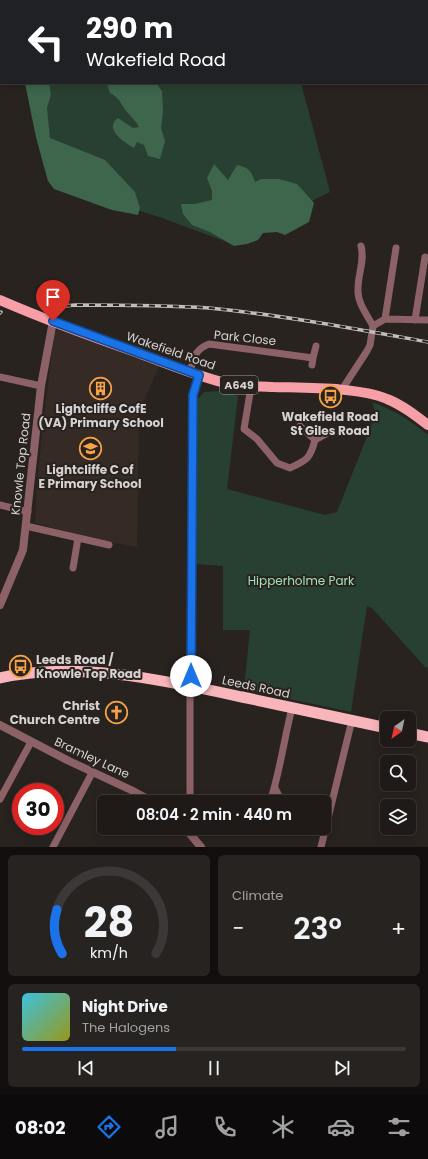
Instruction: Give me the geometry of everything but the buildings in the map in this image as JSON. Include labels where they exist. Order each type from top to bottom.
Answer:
[{"type":"highway","name":"Leeds Road","points":[[0,678],[15,674],[100,672],[190,681],[292,708],[380,726]]},
{"type":"highway","points":[[416,734],[428,737]]},
{"type":"main road","name":"Wakefield Road","points":[[0,300],[194,373],[226,383],[251,387],[267,386],[359,392],[386,399],[409,411],[428,425]]},
{"type":"street","points":[[341,390],[370,345],[373,326],[360,303],[358,290],[363,254],[360,246]]},
{"type":"street","points":[[385,319],[396,248]]},
{"type":"street","points":[[415,320],[425,257]]},
{"type":"street","points":[[373,326],[385,319],[428,320]]},
{"type":"street","name":"Knowle Top Road","points":[[0,605],[23,550],[41,386],[53,321]]},
{"type":"street","name":"Park Close","points":[[190,795],[193,395],[195,355],[201,347],[209,344],[312,361],[316,346]]},
{"type":"street","points":[[0,377],[41,386]]},
{"type":"street","points":[[251,387],[244,429],[257,439],[277,463],[290,468],[301,463],[311,454],[315,440],[326,434]]},
{"type":"street","points":[[300,426],[315,440]]},
{"type":"street","points":[[0,505],[28,512]]},
{"type":"street","points":[[26,526],[109,545]]},
{"type":"street","points":[[73,568],[78,538]]},
{"type":"street","points":[[272,795],[286,729],[292,708]]},
{"type":"street","points":[[321,847],[352,720]]},
{"type":"street","name":"Bramley Lane","points":[[0,725],[92,773],[140,795]]},
{"type":"street","points":[[0,799],[31,742]]},
{"type":"street","points":[[53,847],[92,773]]},
{"type":"street","points":[[275,788],[278,795]]},
{"type":"street","points":[[192,835],[201,847]]},
{"type":"shaded area","name":"Lightcliffe C of E Primary School","points":[[59,328],[159,366],[139,412],[137,547],[99,540],[35,523],[37,483],[54,334]]},
{"type":"green space","points":[[25,84],[301,84],[330,192],[227,242],[162,218],[48,181],[36,137]]},
{"type":"green space","points":[[25,84],[49,84],[51,94],[47,108],[50,138],[105,160],[135,192],[140,208],[138,215],[112,210],[54,189],[48,181],[36,137]]},
{"type":"green space","points":[[107,84],[157,84],[162,91],[163,112],[161,128],[165,141],[160,159],[148,156],[144,145],[137,142],[134,148],[117,135],[113,127],[114,122],[118,118],[133,128],[139,127],[124,109],[119,99],[110,93]]},
{"type":"green space","points":[[214,164],[228,180],[237,165],[249,170],[255,182],[261,179],[279,179],[297,184],[314,203],[309,222],[285,235],[277,232],[263,233],[258,240],[247,244],[234,246],[210,232],[192,225],[183,214],[181,204],[195,204],[212,200],[212,191],[207,178]]},
{"type":"green space","name":"Hipperholme Park","points":[[224,391],[238,396],[227,489],[325,515],[337,512],[376,414],[372,402],[402,416],[428,435],[428,667],[426,668],[372,608],[367,606],[351,712],[244,689],[250,630],[223,630],[223,566],[195,564],[197,400],[204,392]]},
{"type":"railway","points":[[65,306],[142,305],[209,308],[291,318],[428,342]]},
{"type":"place","name":"Lightcliffe CofE (VA) Primary School","points":[[101,388]]},
{"type":"place","name":"Wakefield Road St Giles Road","points":[[330,396]]},
{"type":"place","name":"Lightcliffe C of E Primary School","points":[[90,449]]},
{"type":"place","name":"Leeds Road / Knowle Top Road","points":[[21,667]]},
{"type":"place","name":"Christ Church Centre","points":[[116,713]]},
{"type":"route","points":[[53,321],[95,338],[199,375],[193,395],[191,676]]}]
